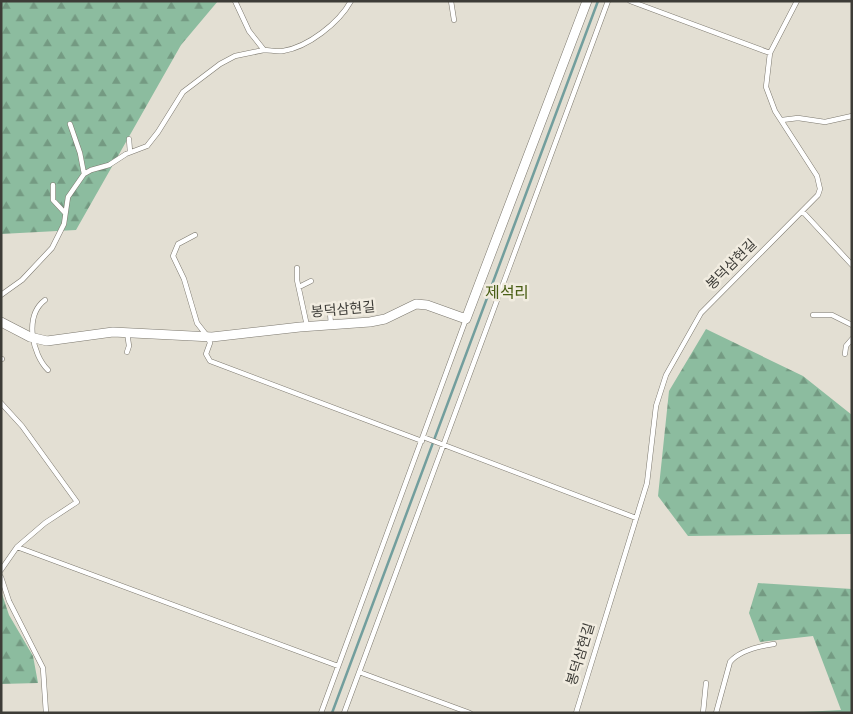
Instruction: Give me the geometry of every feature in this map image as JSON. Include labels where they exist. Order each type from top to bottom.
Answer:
[{"type":"street","points":[[466,319],[587,1]]},
{"type":"street","name":"봉덕삼현길","points":[[1,322],[34,338],[47,341],[114,332],[231,336],[307,326],[370,322],[385,319],[416,304],[427,305],[466,319]]},
{"type":"lane","points":[[235,1],[249,31],[264,50]]},
{"type":"lane","points":[[1,295],[22,280],[52,248],[64,224],[72,189],[84,174],[91,170],[109,166],[130,152],[142,150],[152,141],[179,97],[228,58],[264,50],[282,51],[304,44],[338,19],[351,1]]},
{"type":"lane","points":[[451,1],[454,20]]},
{"type":"lane","points":[[344,713],[442,444],[608,1]]},
{"type":"lane","points":[[630,1],[770,53]]},
{"type":"lane","name":"봉덕삼현길","points":[[576,713],[647,483],[658,397],[666,374],[701,313],[818,195],[819,183],[771,103],[766,87],[770,53],[798,1]]},
{"type":"lane","points":[[782,120],[798,118],[825,122],[852,116]]},
{"type":"lane","points":[[70,124],[80,153],[84,174]]},
{"type":"lane","points":[[129,139],[130,152]]},
{"type":"lane","points":[[53,185],[53,200],[65,213]]},
{"type":"lane","points":[[803,212],[852,265]]},
{"type":"lane","points":[[195,235],[178,244],[173,256],[184,279],[197,323],[208,336],[210,343],[206,354],[210,361],[423,439],[442,444],[636,518]]},
{"type":"lane","points":[[297,268],[307,326]]},
{"type":"lane","points":[[299,287],[311,281]]},
{"type":"lane","points":[[45,300],[38,306],[35,315],[34,338],[40,360],[48,370]]},
{"type":"lane","points":[[331,325],[330,312],[342,307]]},
{"type":"lane","points":[[813,315],[832,315],[852,326]]},
{"type":"lane","points":[[321,713],[466,319]]},
{"type":"lane","points":[[126,352],[129,346],[127,332]]},
{"type":"lane","points":[[845,354],[846,346],[852,339]]},
{"type":"lane","points":[[1,403],[22,426],[77,499],[76,504],[45,523],[17,547],[2,567]]},
{"type":"lane","points":[[17,547],[338,666]]},
{"type":"lane","points":[[1,577],[8,601],[43,668],[46,713]]},
{"type":"lane","points":[[716,713],[730,662],[736,656],[774,644]]},
{"type":"lane","points":[[359,672],[470,713]]},
{"type":"lane","points":[[703,713],[706,683]]},
{"type":"green space","points":[[1,1],[218,1],[181,45],[76,230],[1,234]]},
{"type":"green space","points":[[706,329],[803,376],[852,415],[852,534],[688,536],[658,496],[669,391]]},
{"type":"green space","points":[[758,583],[852,589],[852,713],[785,713],[841,710],[813,636],[760,642],[749,613]]},
{"type":"green space","points":[[1,591],[9,615],[33,656],[38,683],[1,684]]},
{"type":"waterway","points":[[332,713],[598,1]]},
{"type":"district","name":"제석리","points":[[507,292]]}]
